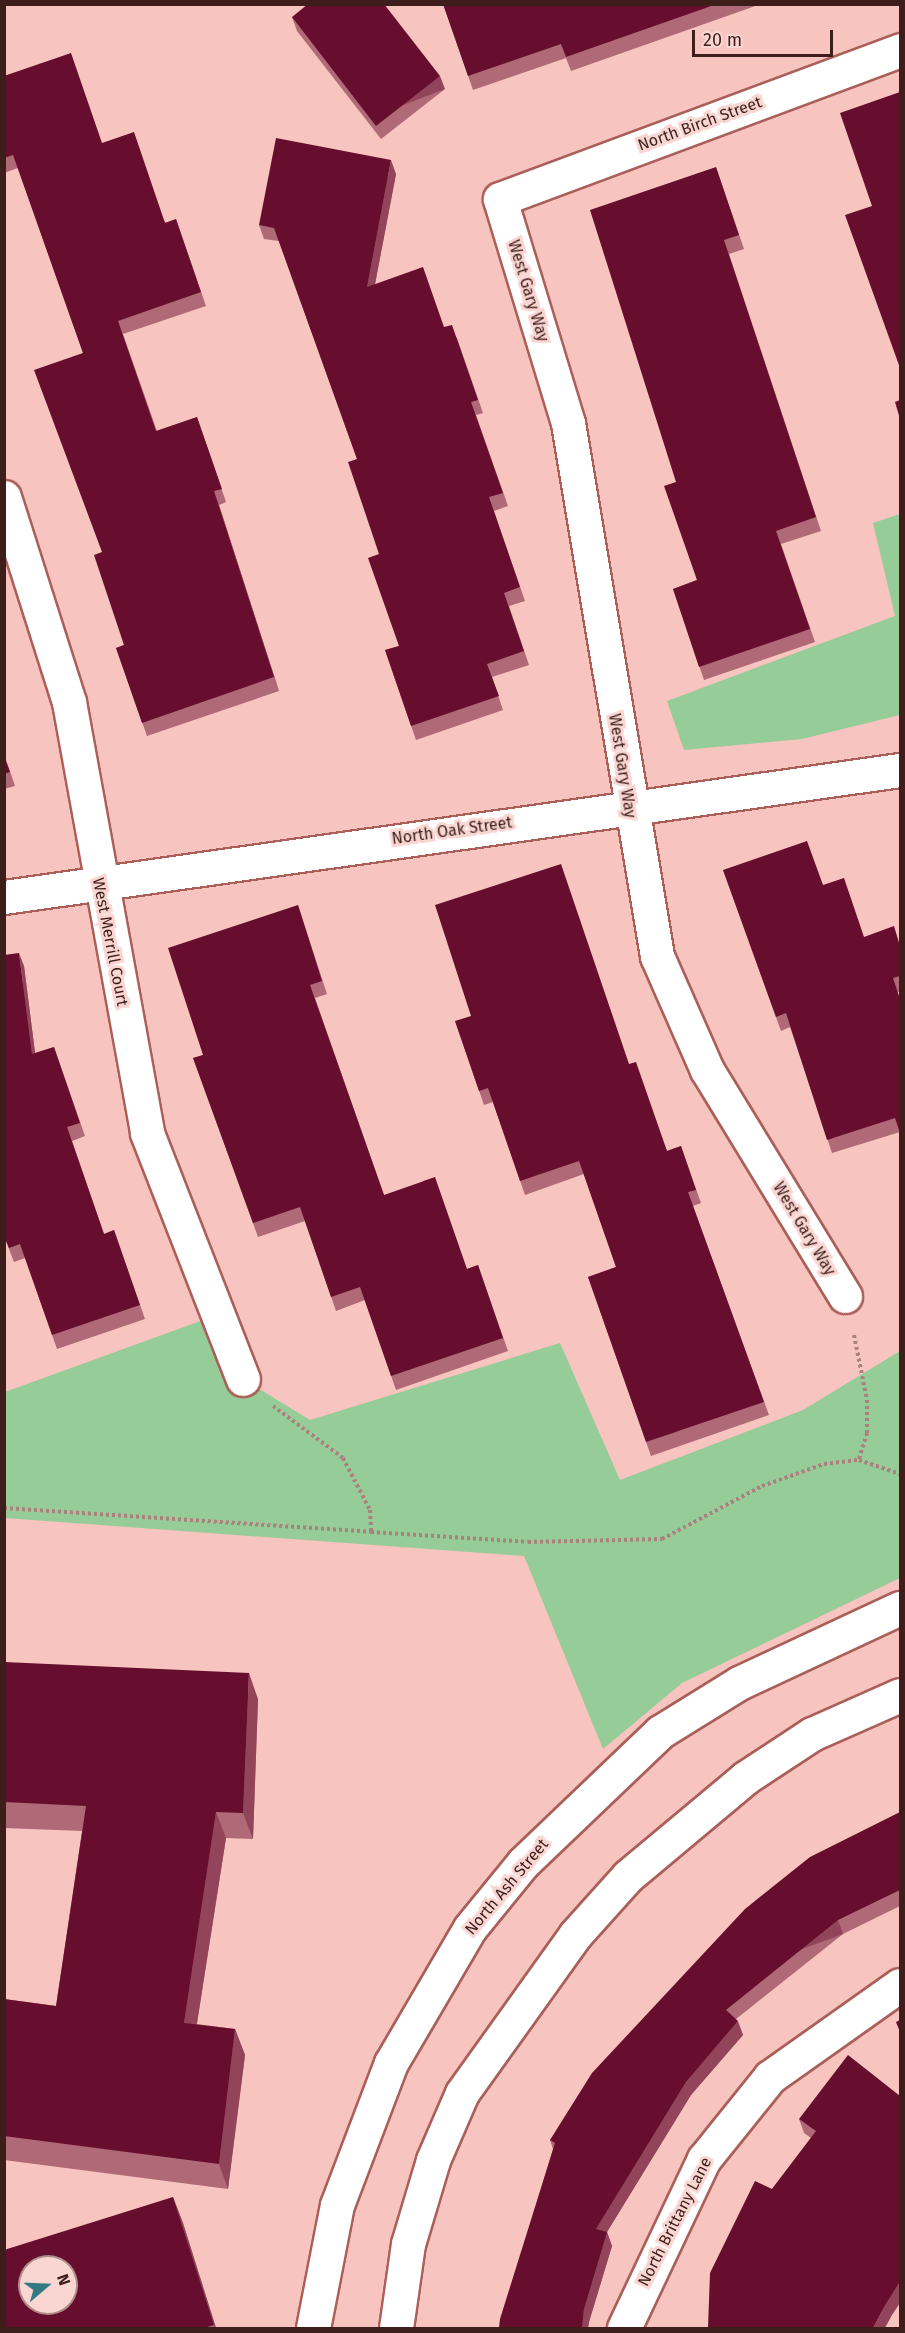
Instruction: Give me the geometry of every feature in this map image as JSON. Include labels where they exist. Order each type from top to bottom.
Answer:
[{"type":"street","name":"North Birch Street","points":[[500,199],[900,50]]},
{"type":"street","name":"West Gary Way","points":[[500,199],[568,423],[628,806],[657,956],[707,1070],[845,1296]]},
{"type":"street","name":"West Merrill Court","points":[[4,497],[69,702],[98,882],[147,1133],[243,1379]]},
{"type":"street","name":"North Oak Street","points":[[4,897],[628,806],[900,770]]},
{"type":"street","name":"North Ash Street","points":[[313,2328],[337,2205],[391,2063],[470,1928],[523,1863],[660,1732],[740,1683],[900,1608]]},
{"type":"street","points":[[396,2328],[408,2244],[434,2160],[462,2093],[575,1935],[628,1876],[745,1778],[812,1734],[900,1695]]},
{"type":"street","name":"North Brittany Lane","points":[[624,2328],[704,2159],[771,2077],[900,1985]]},
{"type":"path","points":[[845,1296],[867,1400],[867,1433],[859,1460]]},
{"type":"path","points":[[243,1379],[343,1458],[370,1510],[371,1532]]},
{"type":"path","points":[[4,1508],[528,1542],[662,1539],[762,1486],[824,1464],[859,1460],[900,1474]]},
{"type":"green space","points":[[900,514],[900,715],[802,739],[684,750],[667,701],[895,616],[873,523]]},
{"type":"green space","points":[[217,1315],[243,1379],[310,1420],[560,1343],[620,1480],[803,1410],[900,1351],[900,1578],[682,1683],[603,1749],[524,1556],[5,1518],[5,1392]]},
{"type":"building","points":[[308,4],[384,4],[440,76],[376,126],[292,17]]},
{"type":"building","points":[[443,4],[717,4],[566,57],[561,44],[468,76]]},
{"type":"building","points":[[71,53],[102,143],[134,132],[165,223],[176,219],[201,292],[118,321],[156,431],[197,417],[222,489],[214,491],[274,677],[142,723],[116,648],[124,645],[94,555],[102,552],[34,370],[83,353],[13,155],[4,158],[4,76]]},
{"type":"building","points":[[900,92],[900,368],[845,215],[872,206],[840,113]]},
{"type":"building","points":[[276,138],[391,160],[367,287],[423,267],[444,327],[452,325],[478,400],[471,402],[503,493],[489,497],[520,587],[504,593],[524,651],[487,664],[499,696],[411,726],[385,650],[399,646],[368,558],[379,554],[348,462],[357,459],[274,228],[259,225]]},
{"type":"building","points":[[716,167],[739,235],[724,240],[816,517],[776,531],[810,629],[699,667],[673,589],[697,580],[664,486],[676,482],[590,210]]},
{"type":"building","points":[[900,400],[900,419],[895,402]]},
{"type":"building","points":[[4,756],[10,772],[4,774]]},
{"type":"building","points":[[807,841],[823,885],[844,878],[864,937],[894,926],[900,946],[900,976],[893,978],[900,999],[900,1133],[895,1118],[827,1140],[786,1013],[776,1017],[723,870]]},
{"type":"building","points":[[561,864],[629,1064],[636,1062],[667,1151],[681,1146],[696,1190],[688,1192],[764,1402],[646,1442],[588,1277],[616,1267],[579,1161],[520,1181],[488,1088],[479,1091],[455,1021],[471,1016],[435,905]]},
{"type":"building","points":[[298,905],[322,981],[310,985],[384,1195],[435,1177],[467,1269],[478,1265],[503,1338],[391,1376],[360,1287],[331,1297],[300,1207],[253,1223],[193,1058],[203,1055],[168,948]]},
{"type":"building","points":[[19,953],[32,1054],[54,1047],[80,1123],[67,1127],[104,1234],[114,1230],[140,1305],[52,1335],[20,1244],[9,1248],[4,1236],[4,955]]},
{"type":"building","points":[[4,1662],[249,1673],[243,1813],[216,1812],[184,2023],[235,2029],[219,2164],[4,2136],[4,1999],[56,2006],[86,1806],[4,1802]]},
{"type":"building","points":[[900,1812],[900,1890],[838,1920],[726,2010],[738,2021],[686,2082],[596,2229],[607,2232],[584,2309],[582,2328],[499,2328],[555,2143],[550,2140],[592,2073],[745,1909],[810,1857]]},
{"type":"building","points":[[900,2020],[900,2032],[896,2022]]},
{"type":"building","points":[[848,2055],[900,2096],[900,2282],[873,2328],[708,2328],[710,2273],[755,2181],[772,2189],[816,2131],[799,2119]]},
{"type":"building","points":[[173,2197],[214,2325],[204,2328],[4,2328],[4,2250]]}]
